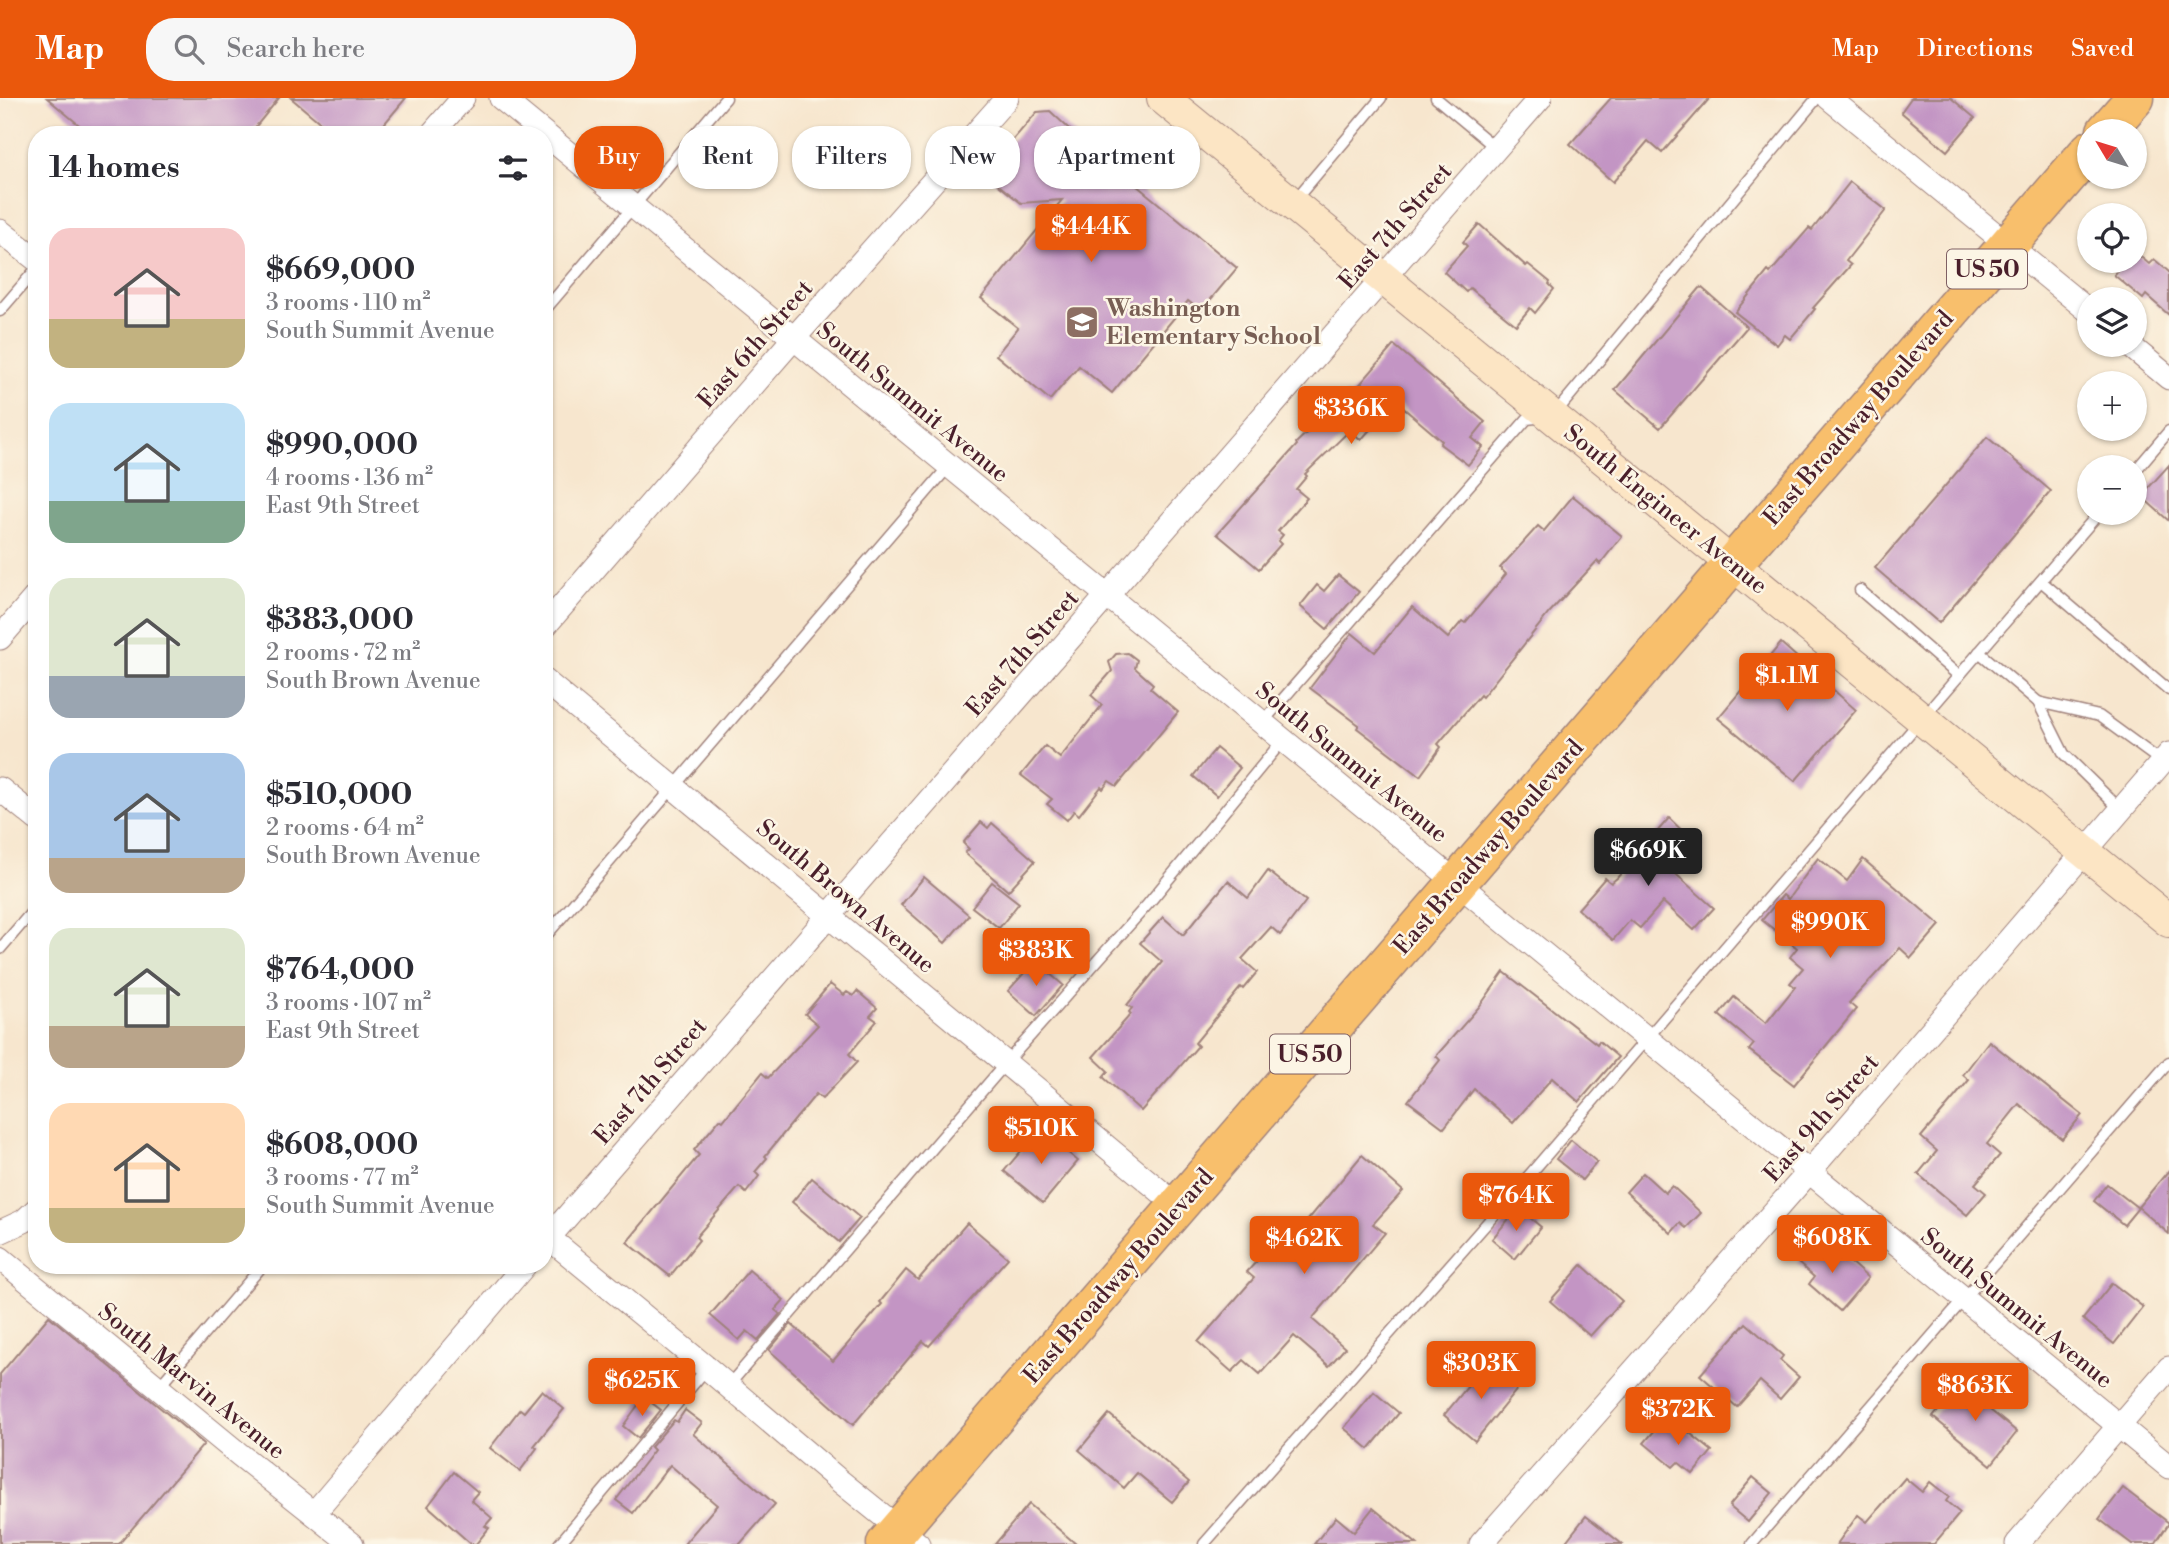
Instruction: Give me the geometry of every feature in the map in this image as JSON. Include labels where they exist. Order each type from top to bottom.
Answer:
[{"type":"highway","points":[[2117,119],[2135,98]]},
{"type":"highway","name":"East Broadway Boulevard","points":[[901,1539],[1178,1206],[2077,165]]},
{"type":"street","points":[[439,126],[463,98]]},
{"type":"street","name":"South Summit Avenue","points":[[501,98],[535,126]]},
{"type":"street","name":"East 6th Street","points":[[553,617],[794,338],[1007,98]]},
{"type":"street","name":"South Engineer Avenue","points":[[1163,98],[2169,921]]},
{"type":"street","name":"East 7th Street","points":[[553,1230],[1540,98]]},
{"type":"street","points":[[1829,98],[2077,301]]},
{"type":"street","name":"South Summit Avenue","points":[[553,141],[2169,1467]]},
{"type":"street","points":[[0,231],[28,254]]},
{"type":"street","points":[[2144,357],[2169,377]]},
{"type":"street","points":[[0,638],[28,605]]},
{"type":"street","name":"South Brown Avenue","points":[[553,687],[1178,1206]]},
{"type":"street","name":"East 9th Street","points":[[1481,1544],[1809,1172],[2165,758]]},
{"type":"street","points":[[0,789],[28,812]]},
{"type":"street","points":[[0,1231],[28,1217]]},
{"type":"street","points":[[553,1244],[707,1368],[901,1539]]},
{"type":"street","name":"South Marvin Avenue","points":[[0,1258],[352,1544]]},
{"type":"street","points":[[315,1513],[517,1274]]},
{"type":"street","points":[[2017,1544],[2169,1368]]},
{"type":"lane","points":[[553,300],[726,98]]},
{"type":"lane","points":[[1292,204],[1381,98]]},
{"type":"lane","points":[[1436,98],[1496,148]]},
{"type":"lane","points":[[1262,723],[1527,419],[1553,416],[1817,98]]},
{"type":"lane","points":[[0,311],[28,278]]},
{"type":"lane","points":[[2147,457],[2169,431]]},
{"type":"lane","points":[[553,928],[949,466]]},
{"type":"lane","points":[[1204,1544],[1648,1039],[2089,525]]},
{"type":"lane","points":[[2041,581],[2169,690]]},
{"type":"lane","points":[[1860,590],[1959,676]]},
{"type":"lane","points":[[1979,652],[2038,702],[2064,754],[2121,810]]},
{"type":"lane","points":[[2038,702],[2099,716],[2165,758]]},
{"type":"lane","points":[[727,1385],[1006,1063],[1148,904],[1283,740]]},
{"type":"lane","points":[[0,949],[28,916]]},
{"type":"lane","points":[[1752,1544],[2169,1062]]},
{"type":"lane","points":[[158,1388],[255,1274]]},
{"type":"lane","points":[[559,1544],[707,1368]]},
{"type":"building","points":[[47,98],[279,98],[256,126],[80,126]]},
{"type":"building","points":[[291,98],[406,98],[383,126],[324,126]]},
{"type":"building","points":[[1611,98],[1710,98],[1662,153],[1648,141],[1613,182],[1570,144]]},
{"type":"building","points":[[1911,98],[1951,98],[1975,118],[1947,151],[1901,112]]},
{"type":"building","name":"Washington Elementary School","points":[[1050,111],[1066,126],[1034,126],[1034,189],[1141,189],[1237,268],[1201,311],[1188,301],[1112,393],[1079,366],[1050,400],[996,355],[1018,328],[981,298],[1062,200],[1021,203],[1004,189],[1020,189],[1020,132],[1037,112]]},
{"type":"building","points":[[1850,182],[1886,210],[1846,261],[1851,265],[1790,339],[1785,335],[1777,345],[1735,312],[1768,271],[1770,273],[1809,228],[1812,230]]},
{"type":"building","points":[[1479,224],[1526,266],[1528,264],[1550,282],[1554,289],[1535,313],[1530,308],[1516,325],[1470,288],[1466,292],[1444,272],[1467,246],[1463,242]]},
{"type":"building","points":[[2154,259],[2169,272],[2169,315],[2147,296],[2147,287],[2128,287],[2114,275],[2147,273],[2147,262],[2149,264]]},
{"type":"building","points":[[1701,287],[1747,327],[1660,428],[1615,390]]},
{"type":"building","points":[[1394,345],[1485,422],[1472,438],[1483,447],[1468,465],[1440,444],[1442,441],[1395,401],[1361,440],[1350,430],[1305,474],[1307,476],[1296,489],[1307,498],[1278,531],[1283,535],[1278,541],[1281,544],[1259,569],[1217,534],[1296,443],[1347,394],[1350,396]]},
{"type":"building","points":[[1987,437],[2051,491],[1939,623],[1875,568]]},
{"type":"building","points":[[2169,465],[2169,521],[2147,501],[2147,489]]},
{"type":"building","points":[[1573,496],[1622,536],[1600,564],[1597,561],[1549,613],[1482,697],[1480,695],[1438,744],[1441,747],[1420,776],[1310,688],[1352,633],[1375,652],[1412,607],[1448,638],[1462,621],[1465,623],[1506,574],[1500,568],[1538,526],[1544,531]]},
{"type":"building","points":[[1338,575],[1359,592],[1327,629],[1300,606],[1317,585],[1324,591]]},
{"type":"building","points":[[1781,643],[1856,710],[1795,781],[1718,718]]},
{"type":"building","points":[[1128,653],[1137,660],[1135,668],[1153,684],[1150,688],[1178,712],[1117,786],[1109,781],[1079,815],[1074,811],[1067,820],[1047,804],[1052,799],[1021,775],[1045,746],[1060,758],[1102,705],[1091,695],[1112,671],[1109,662],[1116,654]]},
{"type":"building","points":[[1216,748],[1240,768],[1217,796],[1193,776]]},
{"type":"building","points":[[1669,818],[1693,841],[1669,868],[1714,908],[1694,930],[1663,902],[1640,928],[1630,920],[1613,940],[1578,909],[1605,878],[1611,883],[1617,878]]},
{"type":"building","points":[[981,822],[988,828],[992,823],[1035,861],[1008,891],[965,853],[969,849],[963,843]]},
{"type":"building","points":[[1818,858],[1847,881],[1863,859],[1940,925],[1911,958],[1900,948],[1849,1003],[1856,1009],[1794,1085],[1749,1050],[1754,1044],[1719,1015],[1734,997],[1766,1023],[1795,987],[1790,983],[1803,968],[1790,957],[1797,948],[1762,920],[1783,895],[1788,899]]},
{"type":"building","points":[[1268,871],[1306,901],[1280,935],[1271,927],[1242,959],[1257,972],[1243,989],[1241,987],[1195,1043],[1198,1046],[1141,1111],[1103,1077],[1108,1071],[1093,1057],[1131,1014],[1129,1012],[1132,1008],[1127,1005],[1162,962],[1140,943],[1163,917],[1183,935],[1228,881],[1248,898]]},
{"type":"building","points":[[924,877],[969,915],[945,943],[901,905]]},
{"type":"building","points":[[992,882],[1019,903],[999,928],[972,907]]},
{"type":"building","points":[[1035,961],[1063,985],[1036,1016],[1008,991]]},
{"type":"building","points":[[1504,972],[1597,1044],[1599,1041],[1618,1057],[1579,1102],[1552,1078],[1513,1123],[1474,1089],[1444,1128],[1408,1101],[1440,1060],[1436,1056],[1479,1007]]},
{"type":"building","points":[[830,984],[844,995],[847,992],[853,996],[857,991],[877,1008],[870,1016],[877,1021],[849,1054],[857,1062],[822,1099],[816,1094],[765,1156],[767,1158],[755,1172],[759,1176],[746,1193],[739,1187],[696,1237],[699,1240],[670,1276],[627,1242],[699,1155],[694,1150],[720,1119],[723,1121],[762,1073],[768,1078],[818,1025],[805,1014]]},
{"type":"building","points":[[1989,1041],[2082,1115],[2062,1139],[2019,1104],[1987,1144],[2000,1155],[1975,1184],[1986,1193],[1967,1215],[1918,1174],[1937,1151],[1921,1137],[1969,1080],[1963,1075]]},
{"type":"building","points":[[1040,1129],[1078,1161],[1043,1203],[1004,1171]]},
{"type":"building","points":[[1571,1140],[1597,1162],[1582,1180],[1556,1159]]},
{"type":"building","points":[[1362,1155],[1403,1191],[1373,1224],[1385,1233],[1312,1319],[1345,1348],[1329,1366],[1294,1336],[1260,1374],[1244,1360],[1232,1372],[1198,1342],[1254,1278],[1247,1272],[1274,1242],[1283,1250]]},
{"type":"building","points":[[2169,1170],[2169,1234],[2138,1207]]},
{"type":"building","points":[[1643,1173],[1665,1193],[1672,1186],[1701,1213],[1686,1228],[1680,1223],[1671,1233],[1626,1192]]},
{"type":"building","points":[[812,1178],[860,1218],[839,1242],[792,1202]]},
{"type":"building","points":[[2107,1184],[2138,1208],[2124,1225],[2094,1201]]},
{"type":"building","points":[[1518,1208],[1541,1227],[1515,1259],[1492,1239]]},
{"type":"building","points":[[967,1223],[1008,1258],[929,1346],[923,1341],[853,1425],[769,1350],[791,1324],[833,1361],[882,1304],[880,1302],[906,1270],[918,1280]]},
{"type":"building","points":[[1817,1241],[1836,1257],[1840,1253],[1868,1278],[1840,1311],[1809,1284],[1814,1277],[1798,1263]]},
{"type":"building","points":[[1582,1265],[1622,1301],[1590,1336],[1550,1301]]},
{"type":"building","points":[[749,1270],[784,1300],[775,1310],[780,1314],[758,1340],[747,1331],[739,1340],[710,1315]]},
{"type":"building","points":[[2112,1283],[2143,1307],[2114,1344],[2083,1319]]},
{"type":"building","points":[[49,1316],[204,1444],[119,1544],[0,1544],[0,1374]]},
{"type":"building","points":[[1746,1323],[1783,1356],[1780,1360],[1799,1377],[1780,1399],[1760,1381],[1737,1407],[1700,1375]]},
{"type":"building","points":[[1488,1362],[1519,1387],[1475,1441],[1444,1415]]},
{"type":"building","points":[[1963,1381],[1993,1406],[1990,1410],[2017,1432],[1991,1465],[1933,1417]]},
{"type":"building","points":[[542,1390],[564,1409],[534,1446],[537,1448],[520,1471],[490,1448],[520,1409],[524,1412]]},
{"type":"building","points":[[1374,1392],[1399,1413],[1369,1449],[1344,1428]]},
{"type":"building","points":[[644,1397],[661,1410],[638,1438],[623,1426]]},
{"type":"building","points":[[685,1410],[702,1423],[693,1434],[775,1504],[740,1544],[684,1544],[717,1505],[670,1465],[633,1513],[616,1500],[654,1450],[651,1447],[674,1420],[677,1422]]},
{"type":"building","points":[[1109,1414],[1189,1482],[1172,1502],[1137,1473],[1124,1488],[1079,1450]]},
{"type":"building","points":[[1662,1422],[1675,1433],[1681,1426],[1712,1451],[1693,1474],[1678,1462],[1673,1467],[1644,1443]]},
{"type":"building","points":[[454,1472],[478,1492],[471,1500],[492,1518],[485,1526],[489,1528],[476,1544],[471,1544],[428,1506]]},
{"type":"building","points":[[1753,1477],[1772,1493],[1748,1522],[1729,1506]]},
{"type":"building","points":[[1905,1478],[1922,1492],[1930,1482],[1949,1497],[1946,1501],[1960,1513],[1934,1544],[1837,1544],[1858,1515],[1867,1522]]},
{"type":"building","points":[[2123,1488],[2169,1523],[2155,1544],[2132,1544],[2099,1519]]},
{"type":"building","points":[[1029,1504],[1076,1544],[995,1544]]},
{"type":"building","points":[[1373,1508],[1417,1544],[1314,1544],[1336,1517],[1354,1532]]},
{"type":"building","points":[[1586,1516],[1622,1544],[1564,1544]]},
{"type":"place","name":"Washington Elementary School","points":[[1082,322]]}]
